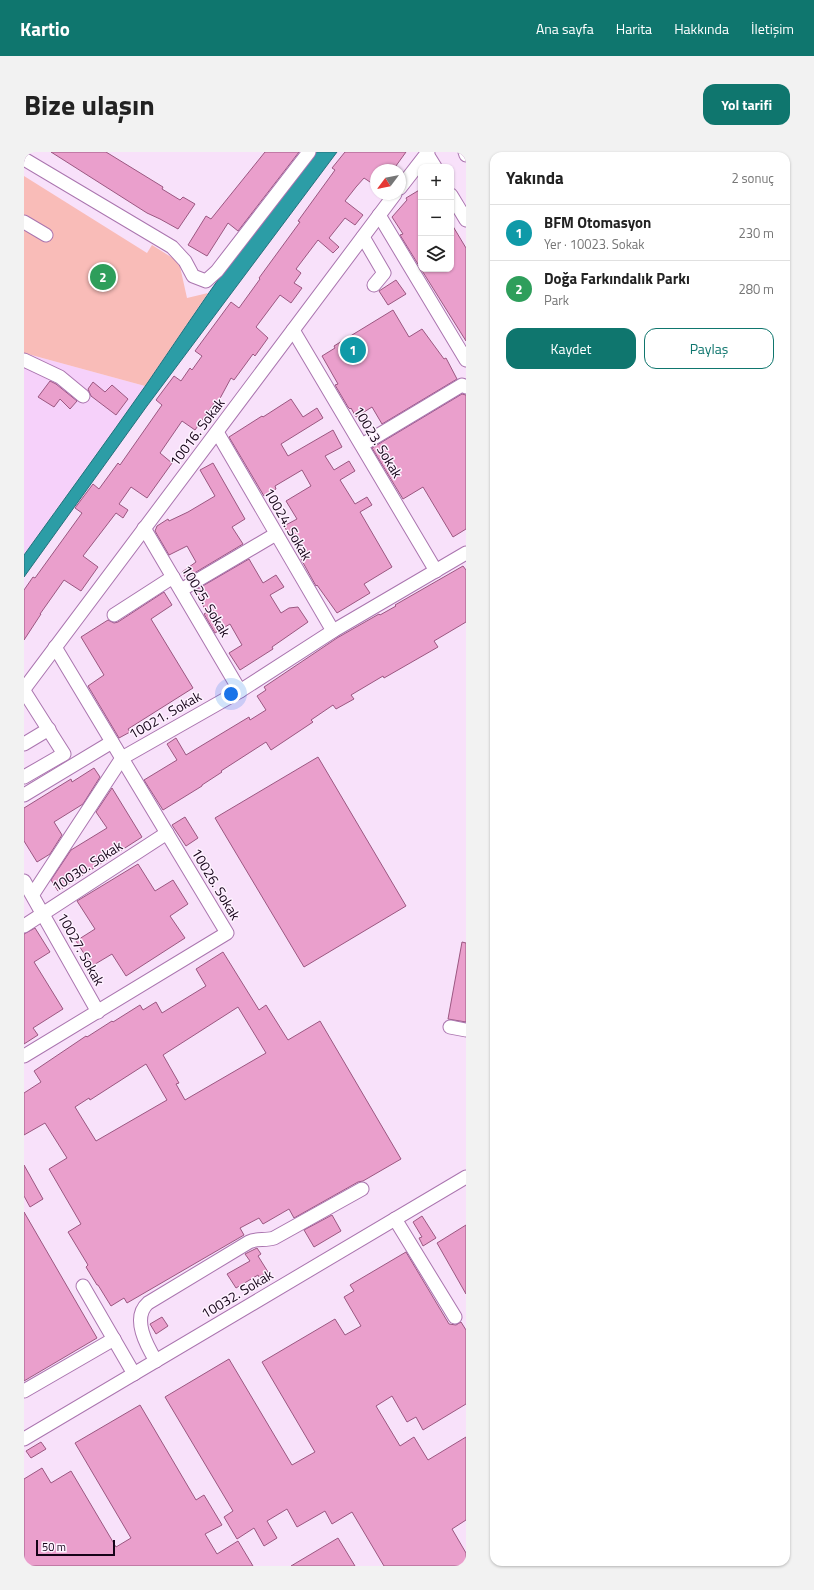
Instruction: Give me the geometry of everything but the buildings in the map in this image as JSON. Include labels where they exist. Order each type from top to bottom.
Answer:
[{"type":"street","points":[[24,159],[172,247],[185,261],[193,276],[206,281],[217,271],[309,152]]},
{"type":"street","points":[[406,180],[427,153],[432,164]]},
{"type":"street","name":"10016. Sokak","points":[[24,690],[293,330],[312,311],[390,200]]},
{"type":"street","points":[[454,200],[466,220]]},
{"type":"street","points":[[379,215],[466,360]]},
{"type":"street","points":[[24,222],[46,235]]},
{"type":"street","points":[[363,237],[384,273],[374,285]]},
{"type":"street","name":"10023. Sokak","points":[[293,330],[436,571]]},
{"type":"street","points":[[24,360],[60,376],[83,396]]},
{"type":"street","points":[[362,445],[462,385],[466,387]]},
{"type":"street","name":"10024. Sokak","points":[[217,432],[333,631]]},
{"type":"street","name":"10025. Sokak","points":[[144,528],[240,691]]},
{"type":"street","points":[[181,590],[276,534]]},
{"type":"street","name":"10021. Sokak","points":[[33,894],[122,758],[240,691],[333,631],[466,553]]},
{"type":"street","points":[[114,615],[173,577]]},
{"type":"street","name":"10026. Sokak","points":[[24,1056],[227,934],[55,647]]},
{"type":"street","points":[[24,690],[64,754],[24,777]]},
{"type":"street","points":[[24,744],[49,729]]},
{"type":"street","points":[[24,795],[112,742]]},
{"type":"street","name":"10030. Sokak","points":[[24,926],[167,833]]},
{"type":"street","name":"10027. Sokak","points":[[24,881],[33,894],[98,1012]]},
{"type":"street","points":[[450,1027],[466,1030]]},
{"type":"street","name":"10032. Sokak","points":[[24,1439],[466,1177]]},
{"type":"street","points":[[156,1361],[145,1342],[140,1318],[142,1309],[148,1303],[249,1242],[257,1239],[266,1240],[274,1238],[362,1189]]},
{"type":"street","points":[[395,1219],[455,1317]]},
{"type":"street","points":[[83,1286],[134,1374]]},
{"type":"street","points":[[24,1391],[114,1339]]},
{"type":"shaded area","points":[[24,176],[147,253],[152,245],[179,262],[187,298],[208,293],[145,386],[24,353]]},
{"type":"shaded area","points":[[24,353],[145,386],[24,554]]},
{"type":"water","points":[[315,152],[337,152],[147,406],[24,577],[24,555],[146,385],[249,237]]},
{"type":"place","name":"Doğa Farkındalık Parkı","points":[[103,277]]},
{"type":"place","name":"BFM Otomasyon","points":[[353,350]]}]
